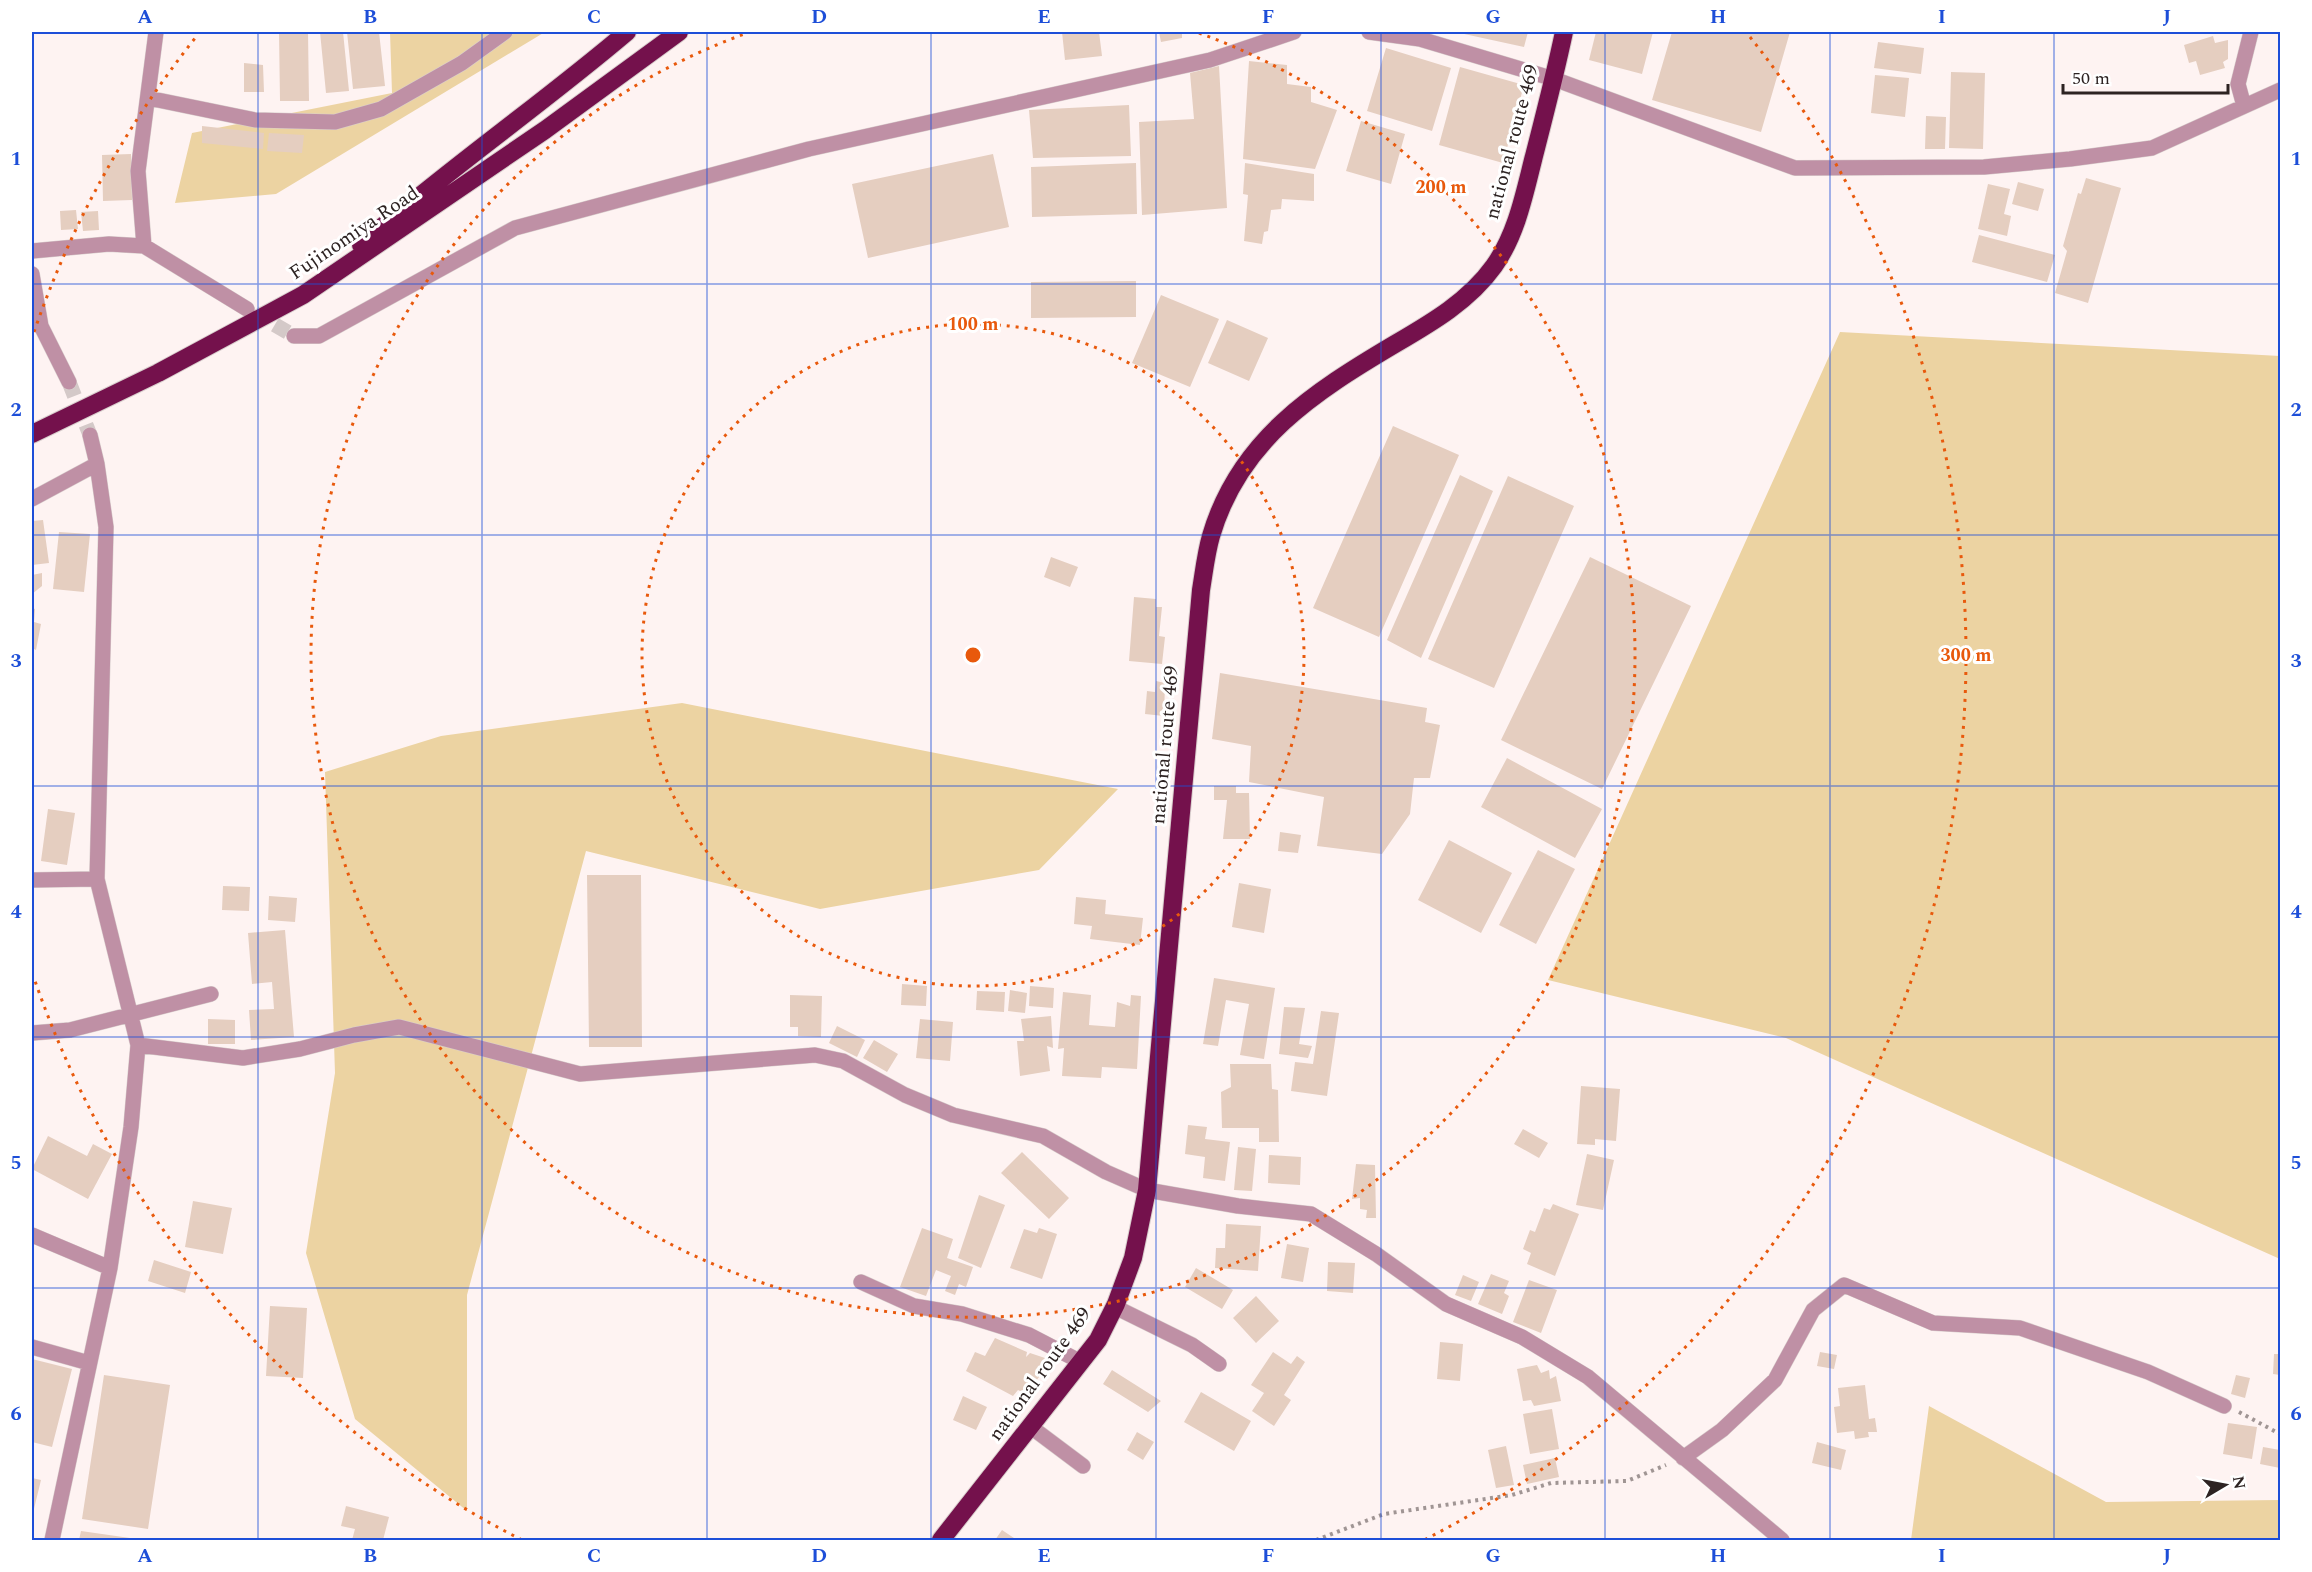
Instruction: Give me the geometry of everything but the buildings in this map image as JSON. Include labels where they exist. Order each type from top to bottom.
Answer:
[{"type":"highway","points":[[303,295],[427,188],[584,69],[627,32]]},
{"type":"highway","name":"Fujinomiya Road","points":[[32,434],[158,373],[303,295],[545,130],[679,32]]},
{"type":"highway","name":"national route 469","points":[[941,1540],[1098,1340],[1115,1307],[1133,1258],[1147,1190],[1201,590],[1211,536],[1227,495],[1240,471],[1285,417],[1351,371],[1431,323],[1469,294],[1494,266],[1520,209],[1554,79],[1563,32]]},
{"type":"street","points":[[144,246],[138,171],[156,32]]},
{"type":"street","points":[[148,98],[255,120],[335,122],[381,109],[462,63],[505,32]]},
{"type":"street","points":[[294,336],[319,336],[515,228],[809,149],[1210,60],[1294,32]]},
{"type":"street","points":[[1369,32],[1420,39],[1554,79],[1795,168],[1984,167],[2152,148],[2280,90]]},
{"type":"street","points":[[2244,106],[2238,84],[2251,32]]},
{"type":"street","points":[[32,251],[109,244],[144,246],[247,309]]},
{"type":"street","points":[[32,274],[41,326],[69,382]]},
{"type":"street","points":[[52,1540],[110,1268],[131,1127],[138,1045],[97,879],[106,527],[97,464],[90,435]]},
{"type":"street","points":[[32,499],[97,464]]},
{"type":"street","points":[[32,880],[97,879]]},
{"type":"street","points":[[32,1033],[70,1030],[130,1012],[211,994]]},
{"type":"street","points":[[138,1045],[243,1058],[300,1049],[354,1035],[399,1027],[580,1074],[815,1055],[843,1060],[905,1095],[953,1115],[1043,1136],[1107,1172],[1147,1190],[1238,1206],[1311,1214],[1376,1254],[1446,1304],[1522,1337],[1588,1377],[1782,1540]]},
{"type":"street","points":[[32,1235],[110,1268]]},
{"type":"street","points":[[861,1282],[914,1306],[962,1314],[1029,1335],[1081,1362]]},
{"type":"street","points":[[1683,1458],[1722,1430],[1775,1380],[1813,1310],[1844,1284],[1933,1323],[2020,1328],[2148,1372],[2224,1406]]},
{"type":"street","points":[[1115,1307],[1192,1345],[1219,1364]]},
{"type":"street","points":[[32,1347],[89,1363]]},
{"type":"street","points":[[1031,1427],[1083,1466]]},
{"type":"path","points":[[2224,1406],[2280,1434]]},
{"type":"path","points":[[1316,1540],[1384,1515],[1512,1495],[1551,1483],[1627,1481],[1683,1458]]},
{"type":"shaded area","points":[[390,32],[545,32],[276,194],[175,203],[192,133],[392,93]]},
{"type":"shaded area","points":[[1840,332],[2280,356],[2280,1259],[1786,1038],[1548,980]]},
{"type":"shaded area","points":[[682,703],[1118,789],[1039,870],[820,909],[586,851],[467,1295],[467,1511],[355,1419],[306,1253],[335,1073],[325,772],[441,736]]},
{"type":"shaded area","points":[[1929,1406],[2106,1502],[2280,1500],[2280,1540],[1911,1540]]},
{"type":"tunnel","points":[[255,313],[294,336]]},
{"type":"tunnel","points":[[69,382],[90,435]]}]
